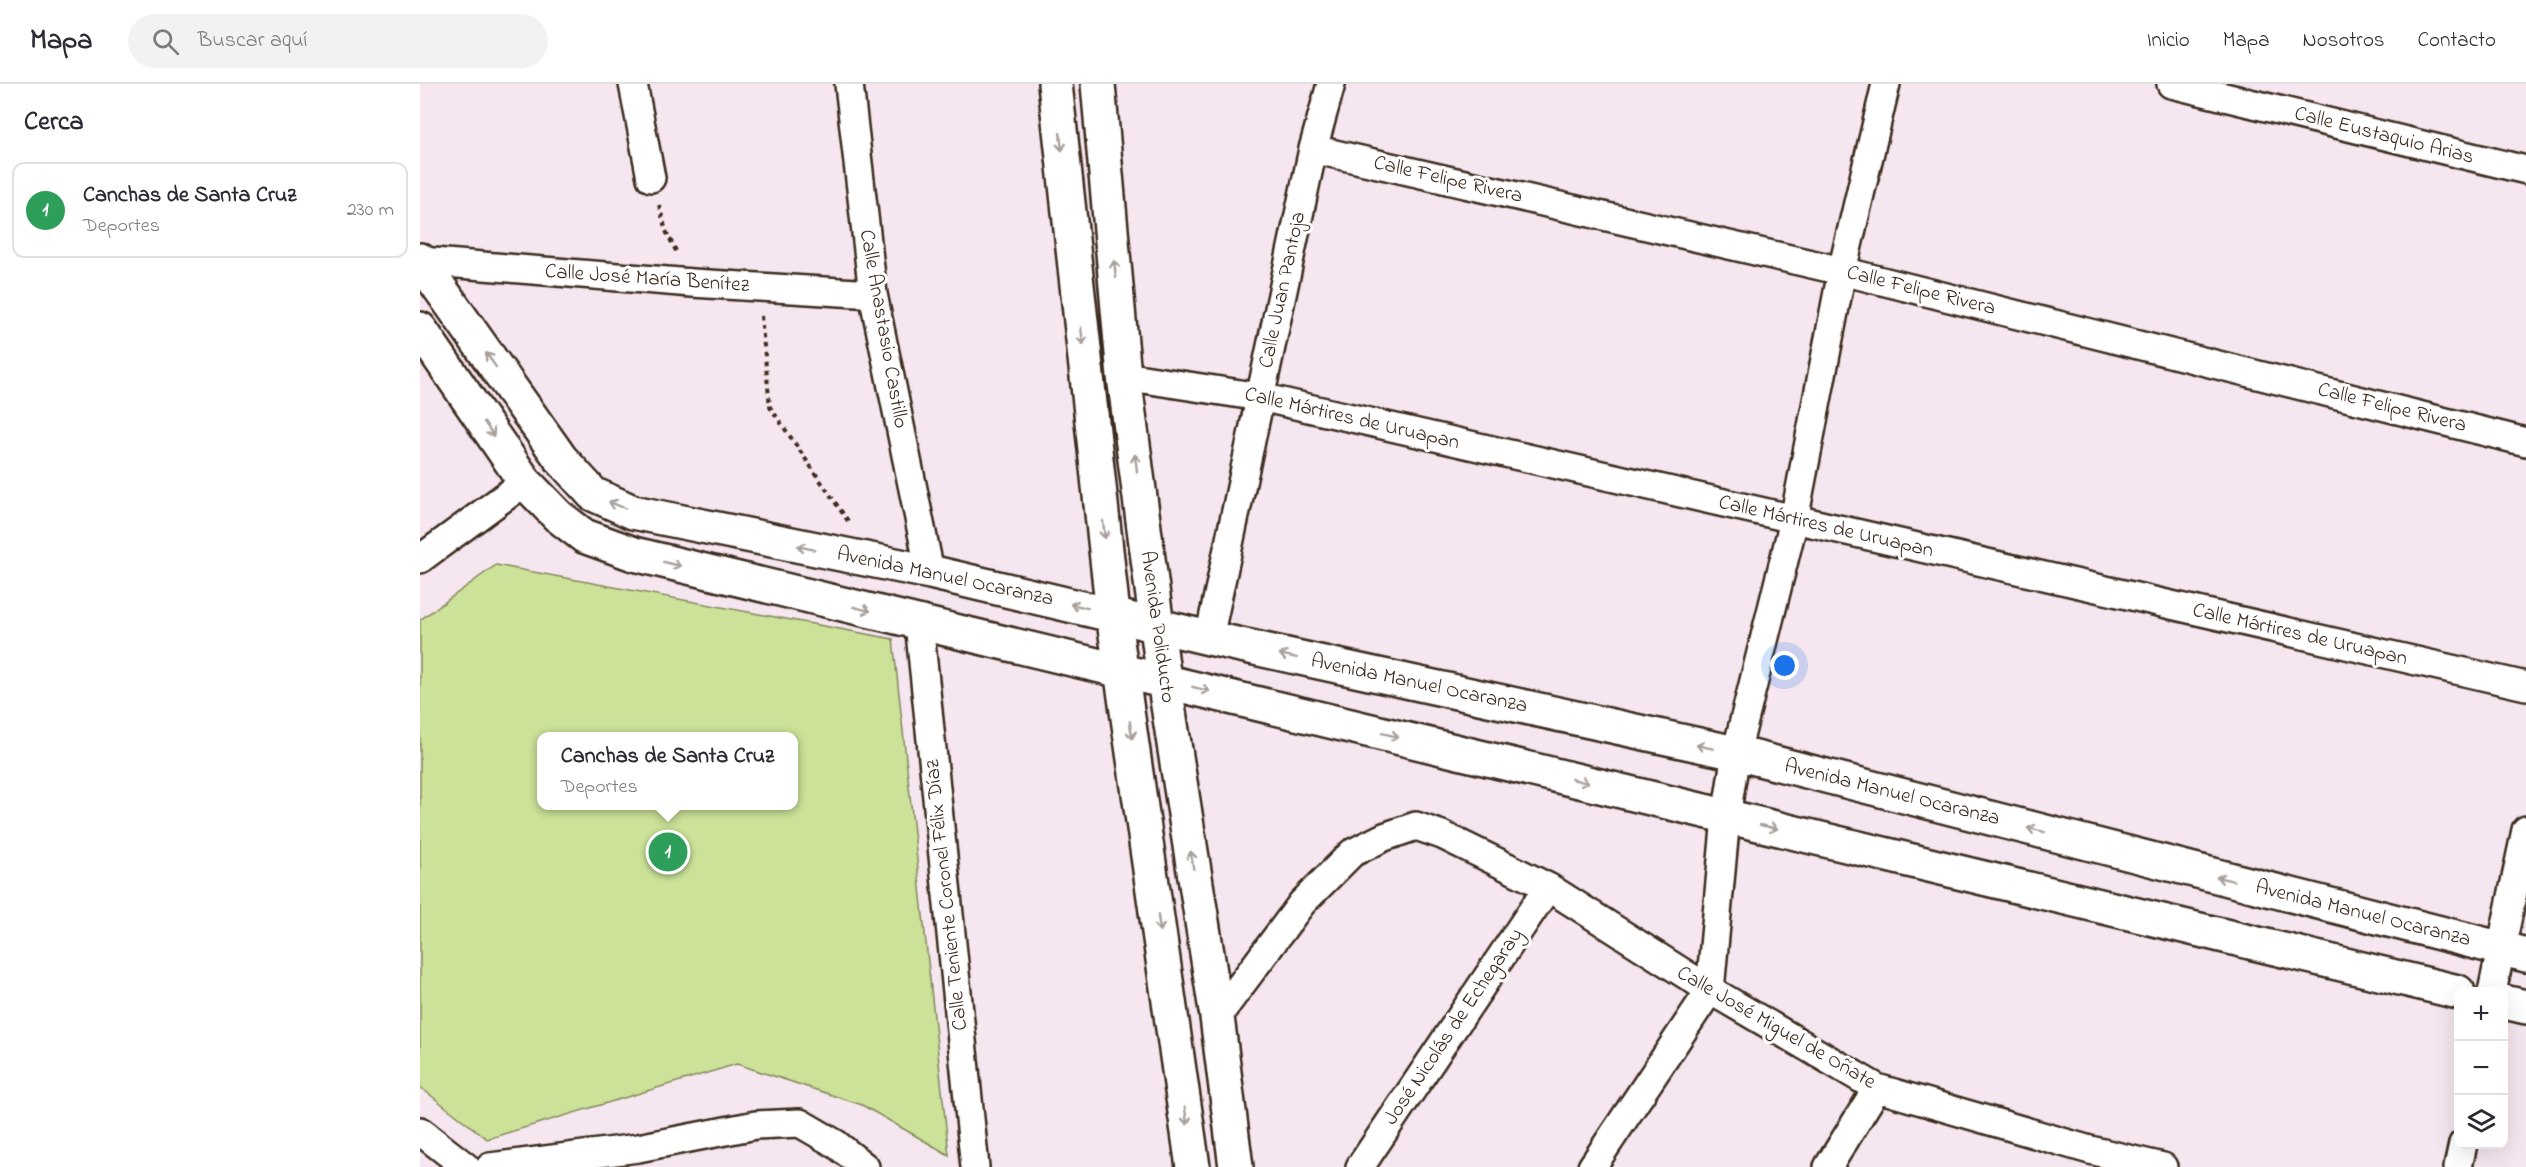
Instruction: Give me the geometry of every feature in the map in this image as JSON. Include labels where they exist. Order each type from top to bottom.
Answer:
[{"type":"street","points":[[633,84],[651,178]]},
{"type":"street","name":"Calle Anastasio Castillo","points":[[849,84],[873,294],[930,572]]},
{"type":"street","name":"Avenida Poliducto","points":[[1055,84],[1113,614],[1193,1167]]},
{"type":"street","name":"Avenida Poliducto","points":[[1098,84],[1125,376],[1156,625],[1217,1017],[1236,1167]]},
{"type":"street","name":"Calle Juan Pantoja","points":[[1209,638],[1313,149],[1330,84]]},
{"type":"street","points":[[1592,1167],[1710,990],[1726,817],[1736,753],[1794,520],[1842,271],[1886,84]]},
{"type":"street","name":"Calle Eustaquio Arias","points":[[2171,84],[2526,170]]},
{"type":"street","name":"Calle Felipe Rivera","points":[[1313,149],[1842,271],[2526,442]]},
{"type":"street","name":"Calle José María Benítez","points":[[420,260],[692,283],[873,294]]},
{"type":"street","name":"Avenida Manuel Ocaranza","points":[[420,260],[561,459],[592,494],[633,512],[930,572],[1209,638],[1736,753],[2514,952]]},
{"type":"street","points":[[420,329],[525,482],[558,516],[584,536],[634,554],[2454,991]]},
{"type":"street","name":"Calle Mártires de Uruapan","points":[[1125,376],[1260,397],[2526,686]]},
{"type":"street","points":[[420,559],[525,482]]},
{"type":"street","name":"Calle Teniente Coronel Félix Díaz","points":[[919,623],[975,1167]]},
{"type":"street","name":"Calle José Miguel de Oñate","points":[[1217,1017],[1302,903],[1352,854],[1384,837],[1416,826],[1442,835],[1548,887],[1710,990],[1877,1088],[2086,1159],[2163,1167]]},
{"type":"street","points":[[2495,987],[2514,952],[2526,830]]},
{"type":"street","name":"José Nicolás de Echegaray","points":[[1360,1167],[1548,887]]},
{"type":"street","points":[[2508,1003],[2526,1007]]},
{"type":"street","points":[[1828,1167],[1877,1088]]},
{"type":"street","points":[[490,1167],[638,1148],[756,1125],[800,1123],[836,1144],[865,1167]]},
{"type":"street","points":[[420,1131],[465,1167]]},
{"type":"street","points":[[2458,1167],[2462,1149]]},
{"type":"path","points":[[651,178],[666,231],[692,283]]},
{"type":"path","points":[[753,312],[763,317],[770,407],[876,562]]},
{"type":"green space","points":[[496,565],[893,639],[949,1155],[862,1105],[737,1064],[487,1139],[420,1087],[420,620]]},
{"type":"place","name":"Canchas de Santa Cruz","points":[[668,852]]}]
